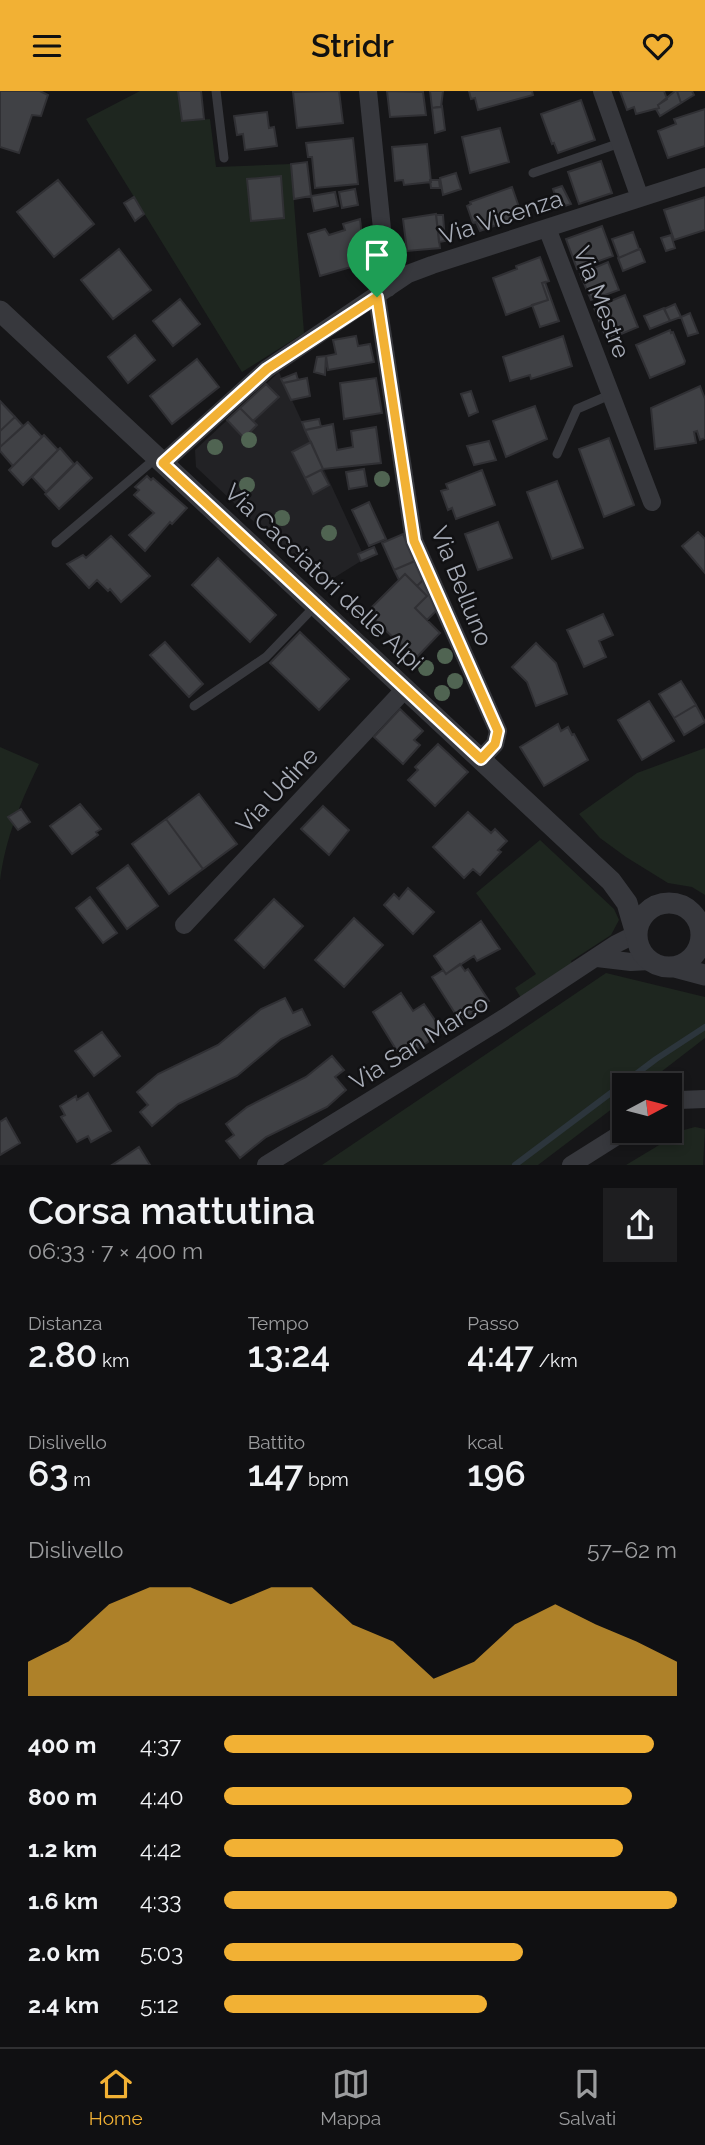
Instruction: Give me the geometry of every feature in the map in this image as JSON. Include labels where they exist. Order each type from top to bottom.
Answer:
[{"type":"street","points":[[368,91],[382,293]]},
{"type":"street","points":[[602,91],[640,198]]},
{"type":"street","name":"Via Vicenza","points":[[160,460],[267,369],[408,274],[705,177]]},
{"type":"street","name":"Via Mestre","points":[[547,228],[652,502]]},
{"type":"street","name":"Via Belluno","points":[[382,293],[414,541],[498,731],[495,744],[481,759]]},
{"type":"street","name":"Via Cacciatori delle Alpi","points":[[0,311],[611,881],[626,903],[643,954],[650,961]]},
{"type":"street","name":"Via Udine","points":[[184,925],[405,688]]},
{"type":"street","name":"Via Cacciatori delle Alpi","points":[[611,881],[643,898],[688,908],[695,915],[703,940],[694,955],[675,967]]},
{"type":"street","points":[[636,934],[643,915],[650,908],[670,902]]},
{"type":"street","name":"Via San Marco","points":[[266,1165],[504,1018],[616,944],[636,934]]},
{"type":"street","points":[[597,958],[650,961],[705,975]]},
{"type":"street","points":[[682,1100],[705,1099]]},
{"type":"street","points":[[571,1165],[612,1139]]},
{"type":"lane","points":[[216,91],[224,158]]},
{"type":"lane","points":[[533,173],[620,143]]},
{"type":"lane","name":"Via Mestre","points":[[557,454],[577,409],[612,394]]},
{"type":"lane","points":[[56,543],[160,460]]},
{"type":"lane","points":[[194,706],[265,657],[316,605]]},
{"type":"shaded area","points":[[140,91],[178,91],[182,121],[210,119],[216,167],[291,164],[304,333],[242,372],[86,119]],"holes":[[[280,176],[284,218],[251,221],[247,180]]]},
{"type":"shaded area","points":[[279,372],[362,552],[358,554],[361,561],[323,587],[196,467],[195,450]]},
{"type":"shaded area","points":[[0,747],[39,764],[15,821],[0,881]]},
{"type":"shaded area","points":[[705,748],[705,895],[692,887],[668,883],[626,857],[600,838],[579,814],[637,773]]},
{"type":"shaded area","points":[[540,840],[614,909],[619,920],[611,935],[521,998],[515,988],[536,974],[476,893]]},
{"type":"shaded area","points":[[606,973],[705,997],[705,1038],[660,1073],[612,1073],[612,1109],[538,1165],[322,1165]]},
{"type":"shaded area","points":[[695,1127],[705,1129],[703,1165],[626,1165],[662,1143],[682,1143],[684,1130]]},
{"type":"building","points":[[0,91],[40,91],[48,95],[41,116],[32,115],[19,153],[0,147]]},
{"type":"building","points":[[178,91],[201,91],[204,119],[182,121]]},
{"type":"building","points":[[339,91],[343,123],[297,128],[293,92]]},
{"type":"building","points":[[387,91],[423,92],[426,115],[390,117]]},
{"type":"building","points":[[430,91],[443,91],[441,107],[432,108]]},
{"type":"building","points":[[469,91],[532,91],[533,95],[478,110],[475,98],[471,99]]},
{"type":"building","points":[[620,91],[664,91],[667,99],[658,105],[659,108],[636,114],[634,107],[627,110]]},
{"type":"building","points":[[675,91],[681,103],[660,116],[656,109],[659,108],[658,105]]},
{"type":"building","points":[[677,91],[692,91],[694,95],[681,103]]},
{"type":"building","points":[[581,100],[595,140],[558,153],[541,114]]},
{"type":"building","points":[[442,106],[445,130],[435,133],[432,108]]},
{"type":"building","points":[[705,109],[705,146],[668,158],[658,131],[676,124],[674,119]]},
{"type":"building","points":[[267,112],[269,128],[274,127],[277,146],[245,150],[243,134],[237,135],[234,116]]},
{"type":"building","points":[[500,128],[509,162],[470,173],[462,137]]},
{"type":"building","points":[[353,138],[358,184],[315,188],[312,157],[308,157],[306,143]]},
{"type":"building","points":[[427,144],[431,182],[404,185],[403,180],[395,181],[392,147]]},
{"type":"building","points":[[601,161],[612,193],[579,204],[568,172]]},
{"type":"building","points":[[307,162],[311,196],[294,199],[291,164]]},
{"type":"building","points":[[456,173],[461,189],[443,195],[440,178]]},
{"type":"building","points":[[281,176],[284,218],[251,221],[247,179]]},
{"type":"building","points":[[58,180],[94,224],[54,257],[17,212]]},
{"type":"building","points":[[430,180],[439,180],[440,188],[431,188]]},
{"type":"building","points":[[562,186],[571,204],[559,208],[553,189]]},
{"type":"building","points":[[512,187],[522,216],[480,231],[476,222],[473,223],[467,206],[470,202]]},
{"type":"building","points":[[355,189],[358,205],[342,208],[339,192]]},
{"type":"building","points":[[335,192],[338,206],[314,211],[311,196]]},
{"type":"building","points":[[134,197],[144,214],[135,221],[124,203]]},
{"type":"building","points":[[705,197],[705,230],[674,240],[664,210]]},
{"type":"building","points":[[436,214],[440,248],[407,251],[403,219]]},
{"type":"building","points":[[436,215],[443,215],[445,241],[439,242]]},
{"type":"building","points":[[360,219],[365,263],[320,276],[308,234],[325,229],[329,235],[345,230],[343,224]]},
{"type":"building","points":[[602,226],[613,256],[577,269],[566,239]]},
{"type":"building","points":[[633,232],[639,249],[619,258],[612,239]]},
{"type":"building","points":[[671,235],[675,248],[666,251],[661,238]]},
{"type":"building","points":[[119,249],[151,290],[113,319],[81,280]]},
{"type":"building","points":[[640,249],[645,262],[623,271],[618,258]]},
{"type":"building","points":[[540,257],[549,281],[542,283],[548,300],[506,315],[493,278]]},
{"type":"building","points":[[608,262],[619,290],[591,300],[580,274]]},
{"type":"building","points":[[545,282],[559,321],[540,327],[532,305],[548,300],[542,283]]},
{"type":"building","points":[[625,295],[638,327],[607,340],[594,308]]},
{"type":"building","points":[[180,299],[200,324],[173,346],[153,321]]},
{"type":"building","points":[[675,304],[681,317],[670,321],[664,309]]},
{"type":"building","points":[[664,308],[670,321],[650,329],[644,316]]},
{"type":"building","points":[[690,313],[698,333],[688,336],[681,317]]},
{"type":"building","points":[[670,330],[684,364],[650,378],[636,345]]},
{"type":"building","points":[[135,335],[155,360],[128,383],[108,357]]},
{"type":"building","points":[[356,336],[358,346],[370,344],[374,362],[328,370],[326,356],[336,354],[333,340]]},
{"type":"building","points":[[563,336],[572,366],[531,379],[530,375],[510,381],[503,357]]},
{"type":"building","points":[[326,356],[325,375],[314,372],[317,357]]},
{"type":"building","points":[[197,359],[219,387],[172,424],[150,396]]},
{"type":"building","points":[[296,373],[298,380],[283,383],[281,379]]},
{"type":"building","points":[[307,378],[310,396],[291,400],[283,383]]},
{"type":"building","points":[[376,378],[382,413],[344,419],[340,383]]},
{"type":"building","points":[[266,384],[279,397],[253,421],[240,408]]},
{"type":"building","points":[[700,386],[705,399],[705,438],[700,440],[697,431],[694,432],[696,443],[655,449],[651,408]]},
{"type":"building","points":[[471,391],[478,412],[469,416],[461,394]]},
{"type":"building","points":[[0,401],[15,417],[0,431]]},
{"type":"building","points":[[535,406],[547,439],[506,457],[493,421]]},
{"type":"building","points":[[240,408],[257,425],[244,438],[227,420]]},
{"type":"building","points":[[15,417],[23,426],[0,447],[0,431]]},
{"type":"building","points":[[319,419],[321,427],[305,430],[302,422]]},
{"type":"building","points":[[28,422],[42,437],[13,466],[0,451],[0,447]]},
{"type":"building","points":[[333,424],[337,450],[353,447],[351,431],[376,427],[381,463],[323,469],[305,430]]},
{"type":"building","points":[[44,435],[58,450],[23,485],[9,470]]},
{"type":"building","points":[[609,438],[634,505],[604,517],[579,449]]},
{"type":"building","points":[[489,441],[496,460],[474,465],[467,446]]},
{"type":"building","points":[[311,442],[323,469],[305,478],[292,452]]},
{"type":"building","points":[[60,448],[74,464],[46,492],[32,477]]},
{"type":"building","points":[[77,462],[92,478],[59,509],[45,494]]},
{"type":"building","points":[[364,469],[367,486],[349,489],[346,472]]},
{"type":"building","points":[[321,470],[329,485],[313,494],[305,478]]},
{"type":"building","points":[[482,470],[495,505],[456,519],[452,508],[448,510],[441,491],[448,489],[446,484]]},
{"type":"building","points":[[147,476],[151,480],[153,478],[187,508],[172,524],[170,522],[145,551],[129,535],[154,513],[134,495],[139,490],[135,487]]},
{"type":"building","points":[[557,481],[583,548],[552,559],[527,492]]},
{"type":"building","points":[[369,502],[386,539],[369,546],[352,510]]},
{"type":"building","points":[[498,522],[512,558],[478,570],[465,534]]},
{"type":"building","points":[[698,532],[705,539],[705,573],[682,546]]},
{"type":"building","points":[[403,534],[415,561],[394,570],[382,543]]},
{"type":"building","points":[[111,536],[150,576],[121,602],[110,589],[108,591],[97,580],[89,588],[67,564],[83,555],[86,558]]},
{"type":"building","points":[[374,547],[377,554],[361,561],[358,554]]},
{"type":"building","points":[[218,558],[276,615],[250,642],[192,585]]},
{"type":"building","points":[[415,561],[423,580],[417,586],[405,574],[399,580],[394,570]]},
{"type":"building","points":[[405,574],[427,596],[415,608],[440,633],[415,659],[367,612]]},
{"type":"building","points":[[423,580],[437,610],[427,620],[415,608],[427,596],[417,586]]},
{"type":"building","points":[[603,614],[613,635],[599,641],[606,657],[584,667],[567,630]]},
{"type":"building","points":[[300,632],[349,679],[319,710],[270,663]]},
{"type":"building","points":[[165,642],[203,684],[189,697],[150,655]]},
{"type":"building","points":[[536,643],[556,663],[567,694],[536,706],[527,682],[512,667]]},
{"type":"building","points":[[681,681],[696,705],[674,718],[659,694]]},
{"type":"building","points":[[649,701],[674,741],[642,760],[618,720]]},
{"type":"building","points":[[696,705],[705,722],[684,735],[674,718]]},
{"type":"building","points":[[400,709],[423,731],[414,740],[420,745],[403,764],[374,737]]},
{"type":"building","points":[[558,724],[561,731],[568,727],[572,735],[574,734],[588,760],[544,786],[520,747]]},
{"type":"building","points":[[438,744],[468,772],[435,806],[408,780],[418,770],[415,767]]},
{"type":"building","points":[[199,794],[237,844],[203,869],[166,819]]},
{"type":"building","points":[[80,804],[101,829],[96,832],[98,835],[72,854],[50,826]]},
{"type":"building","points":[[323,806],[349,830],[329,855],[301,829]]},
{"type":"building","points":[[21,809],[30,822],[18,830],[8,817]]},
{"type":"building","points":[[468,812],[491,833],[495,829],[507,841],[498,850],[501,852],[480,875],[473,869],[464,878],[433,847]]},
{"type":"building","points":[[166,819],[203,869],[169,894],[132,844]]},
{"type":"building","points":[[128,865],[158,906],[127,929],[97,888]]},
{"type":"building","points":[[408,888],[434,912],[413,934],[384,905],[394,894],[399,899]]},
{"type":"building","points":[[90,897],[117,933],[103,943],[76,908]]},
{"type":"building","points":[[274,899],[303,926],[264,968],[235,940]]},
{"type":"building","points":[[354,918],[383,945],[344,987],[315,960]]},
{"type":"building","points":[[481,921],[500,949],[477,961],[474,956],[446,974],[434,956]]},
{"type":"building","points":[[460,964],[465,971],[468,969],[489,1001],[460,1021],[432,977],[443,970],[446,974]]},
{"type":"building","points":[[401,993],[413,1011],[424,1004],[443,1032],[402,1059],[373,1012]]},
{"type":"building","points":[[285,998],[293,1013],[302,1009],[310,1025],[281,1039],[237,1076],[178,1104],[152,1126],[140,1112],[148,1105],[137,1092],[158,1074],[218,1045],[261,1009]]},
{"type":"building","points":[[102,1032],[120,1056],[94,1076],[75,1051]]},
{"type":"building","points":[[332,1056],[344,1070],[335,1077],[346,1090],[327,1107],[266,1137],[240,1158],[226,1141],[234,1135],[226,1124],[247,1107],[306,1077]]},
{"type":"building","points":[[88,1093],[111,1131],[91,1142],[88,1136],[77,1142],[61,1117],[65,1115],[60,1106],[76,1096],[77,1100]]},
{"type":"building","points":[[6,1118],[20,1143],[0,1155],[0,1122]]},
{"type":"building","points":[[139,1147],[150,1165],[112,1165]]},
{"type":"waterway","points":[[515,1165],[656,1059],[705,1027]]},
{"type":"route","points":[[377,297],[414,541],[498,731],[495,744],[481,759],[163,463],[267,369],[377,297]]}]
